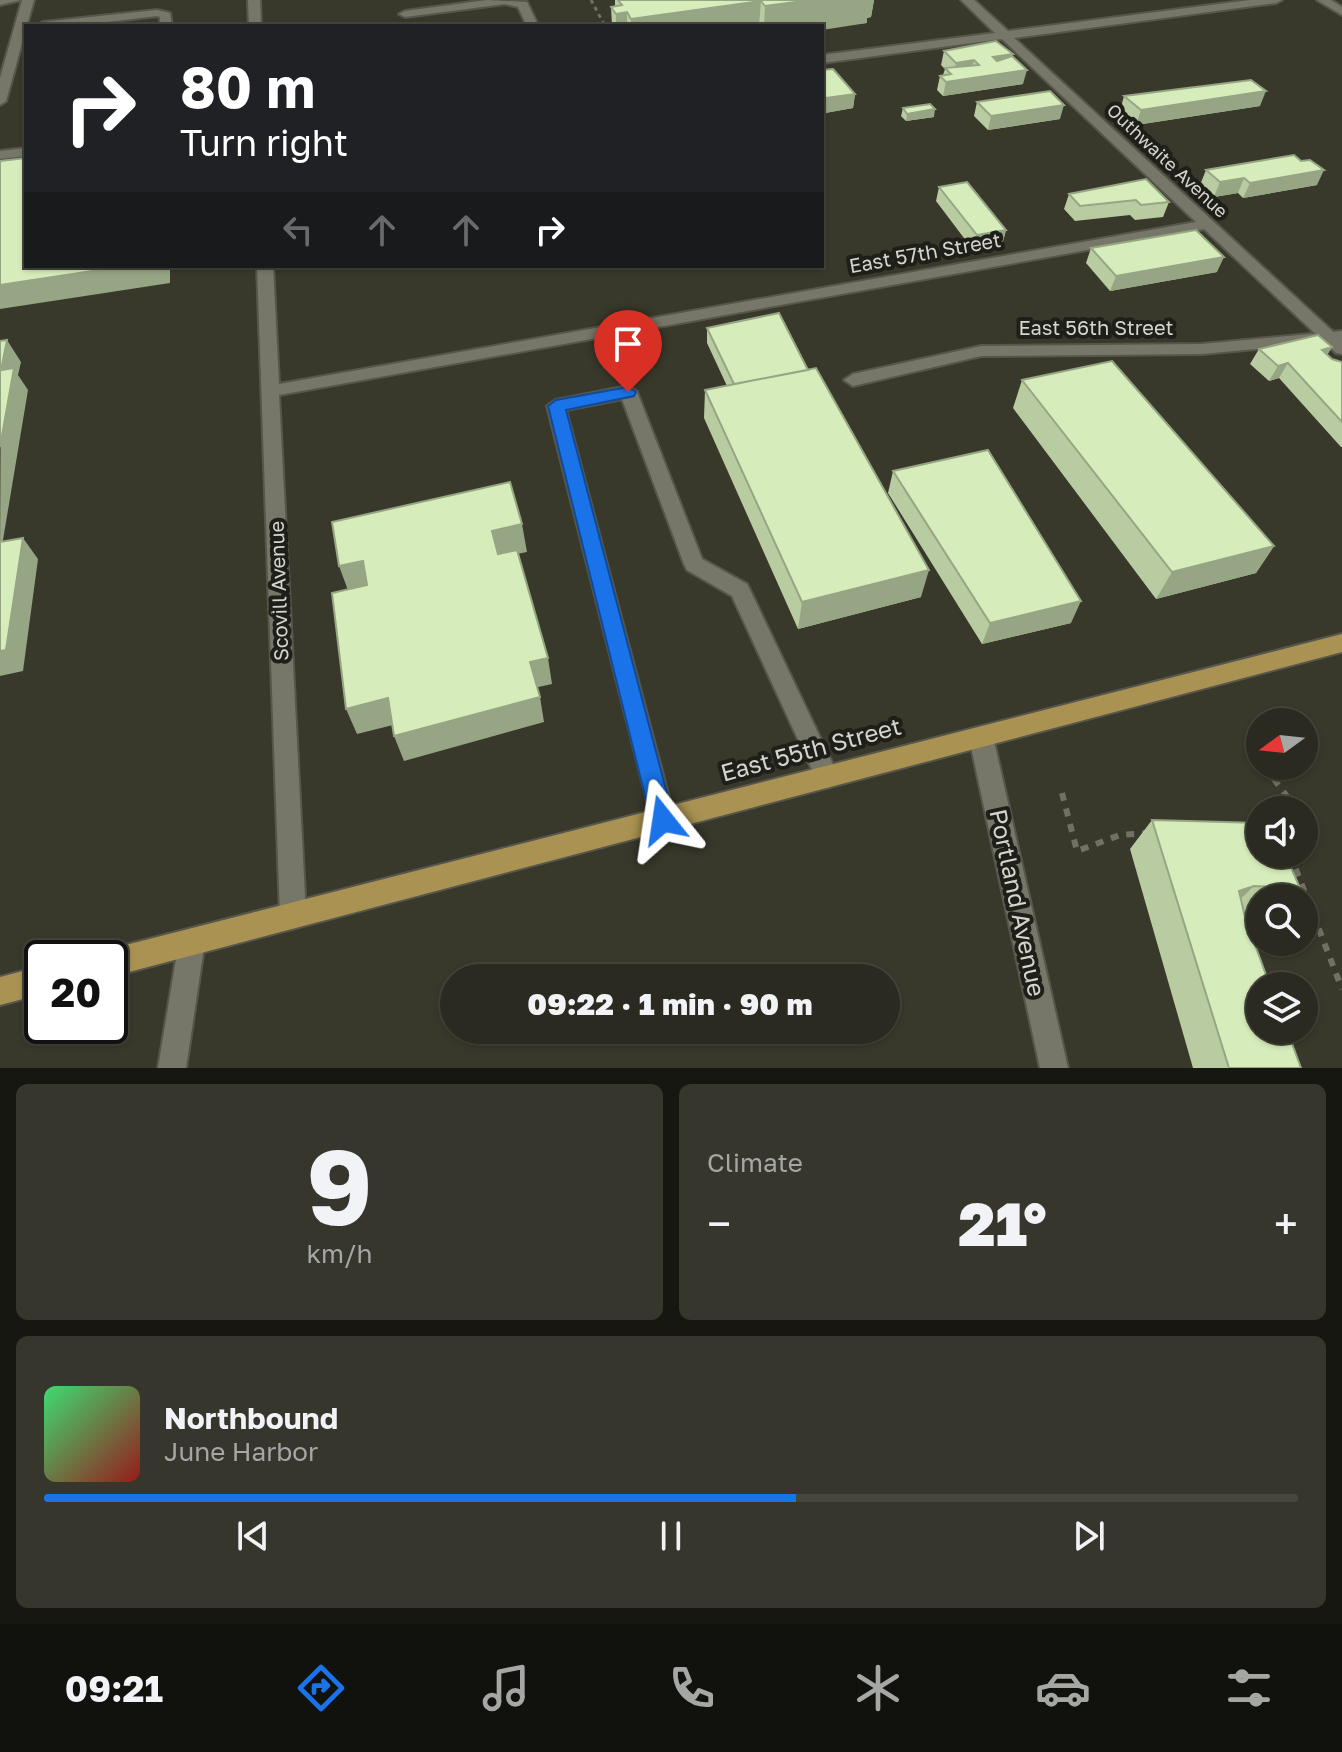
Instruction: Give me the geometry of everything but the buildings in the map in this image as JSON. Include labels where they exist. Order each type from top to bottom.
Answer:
[{"type":"main road","name":"East 55th Street","points":[[128,958],[1342,643]]},
{"type":"main road","points":[[0,991],[24,985]]},
{"type":"street","points":[[0,2],[15,0]]},
{"type":"street","points":[[0,101],[6,58],[28,0]]},
{"type":"street","points":[[254,0],[255,24]]},
{"type":"street","points":[[400,0],[407,20],[505,1],[523,4],[529,24]]},
{"type":"street","name":"Outhwaite Avenue","points":[[967,0],[1338,341]]},
{"type":"street","points":[[824,59],[1240,2],[1276,0]]},
{"type":"street","points":[[1323,0],[1342,12]]},
{"type":"street","points":[[62,24],[164,13],[166,24]]},
{"type":"street","points":[[0,155],[24,152]]},
{"type":"street","name":"East 57th Street","points":[[270,391],[1209,224]]},
{"type":"street","name":"Scovill Avenue","points":[[265,268],[293,916]]},
{"type":"street","name":"East 56th Street","points":[[853,380],[981,351],[1202,349],[1338,341]]},
{"type":"street","points":[[663,820],[556,406],[628,392],[694,564],[740,590],[827,777]]},
{"type":"street","name":"Portland Avenue","points":[[981,737],[1054,1068]]},
{"type":"street","points":[[172,1068],[192,941]]},
{"type":"path","points":[[591,0],[604,24]]},
{"type":"path","points":[[1275,780],[1287,796]]},
{"type":"path","points":[[1062,793],[1077,851],[1120,835],[1163,832]]},
{"type":"path","points":[[1295,868],[1342,989]]},
{"type":"route","points":[[628,392],[556,406],[663,820]]}]
